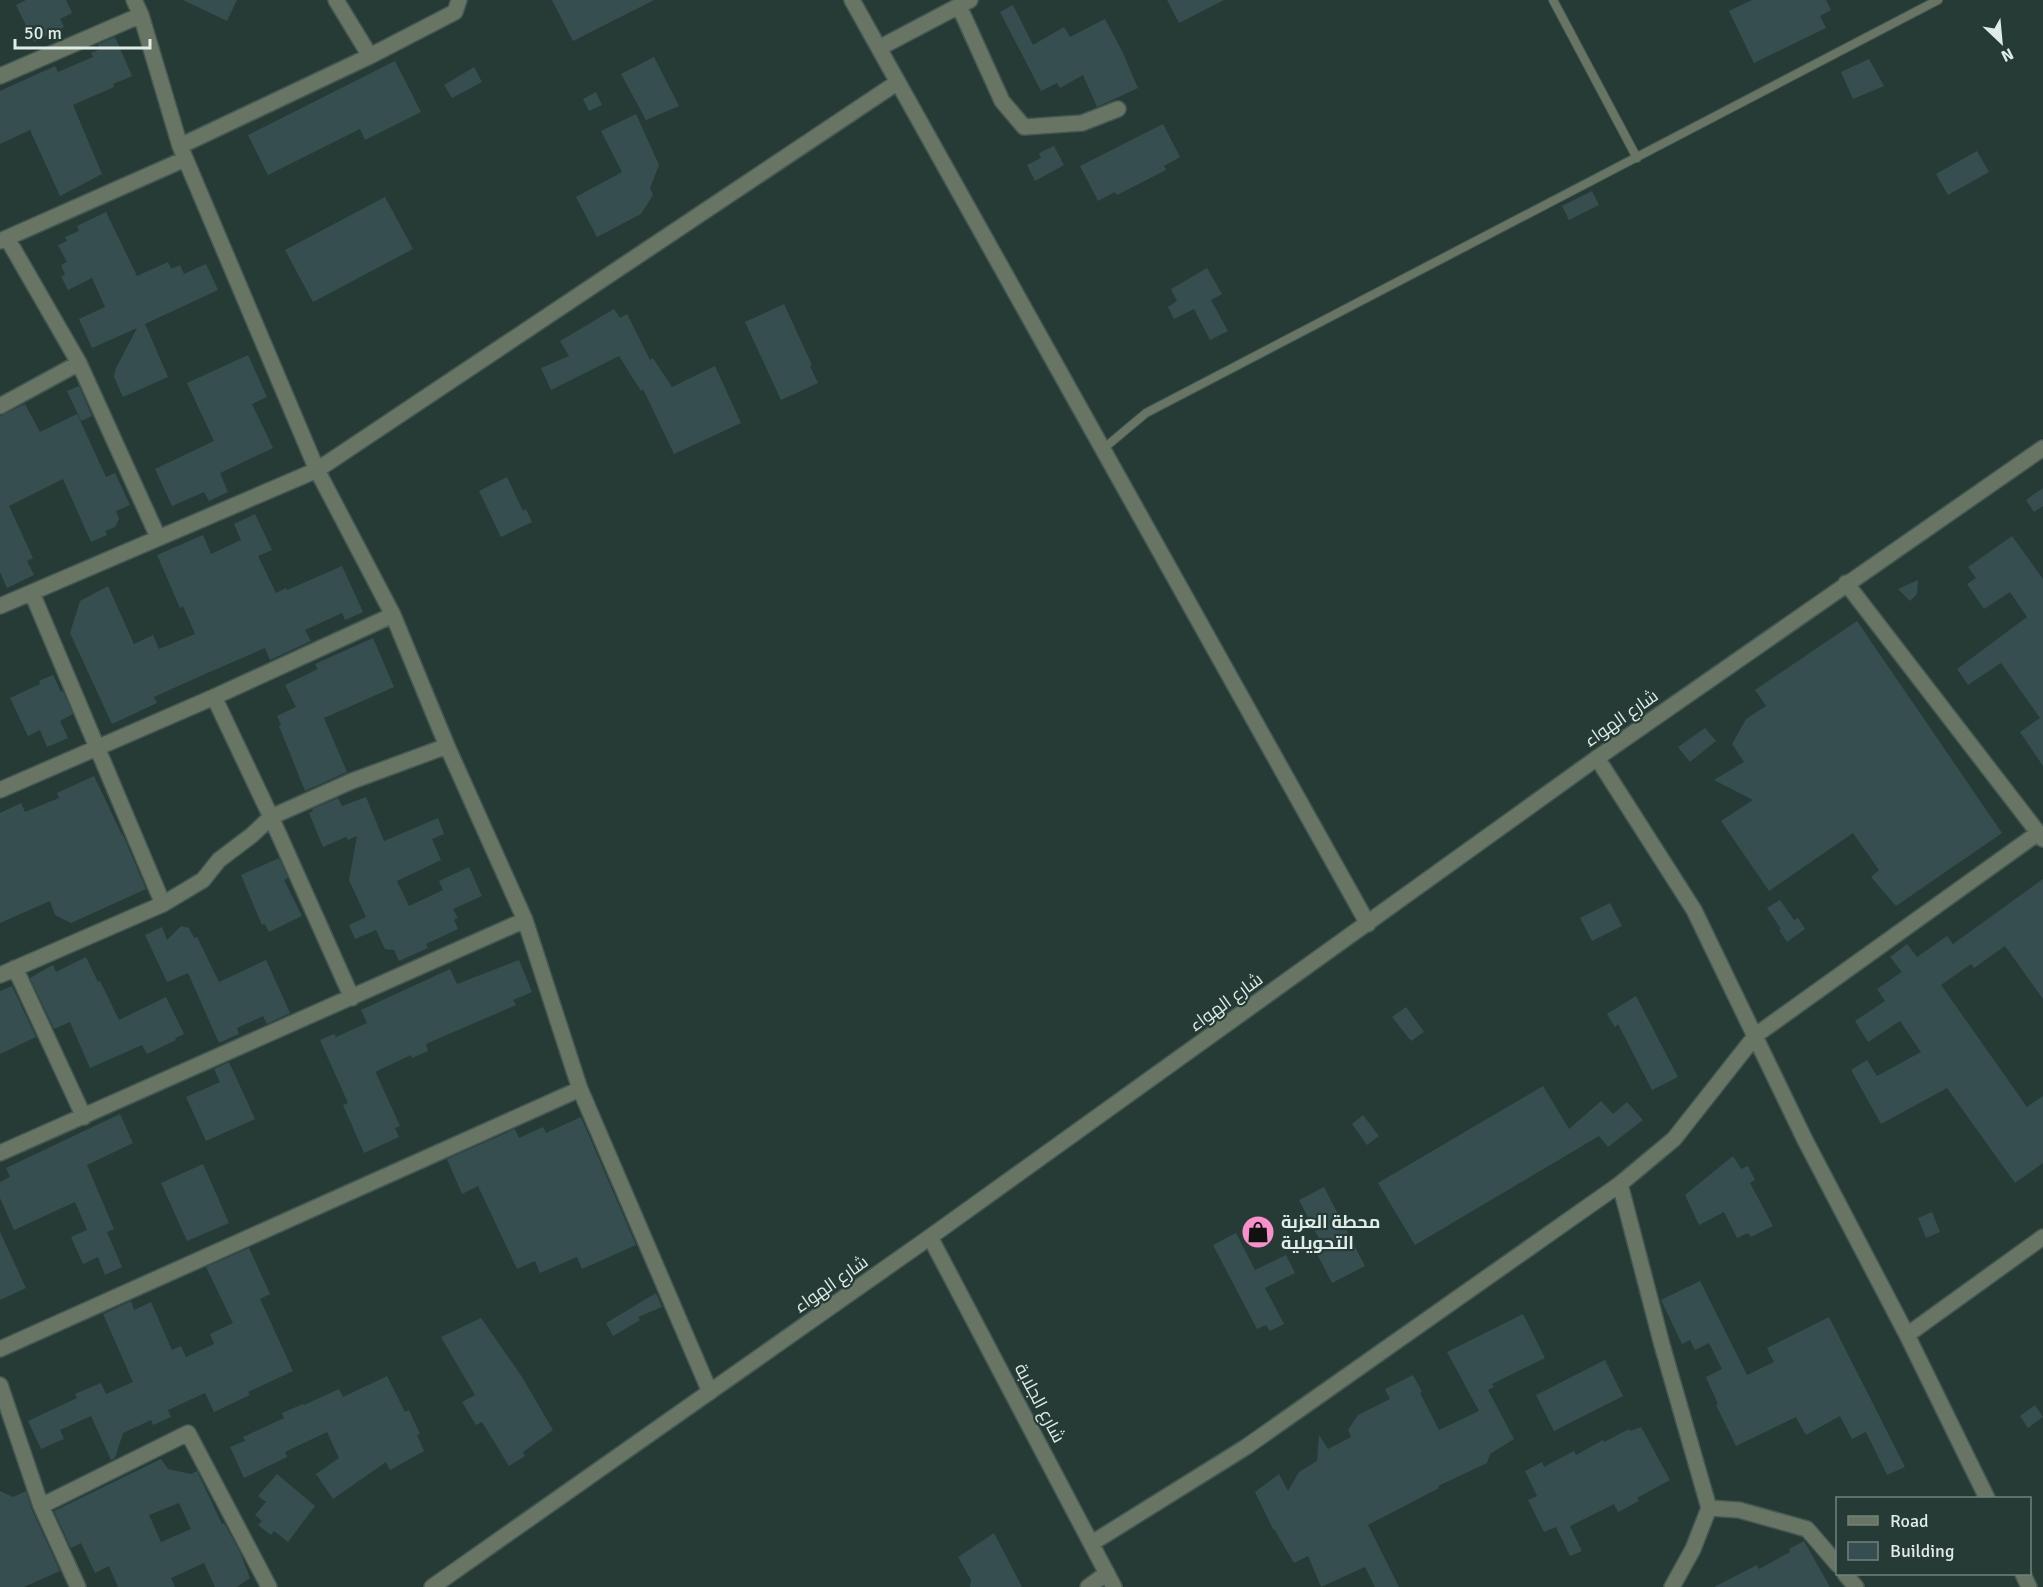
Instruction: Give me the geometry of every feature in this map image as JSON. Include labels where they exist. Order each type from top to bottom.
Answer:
[{"type":"street","points":[[134,0],[141,15],[182,153],[317,470],[393,615],[447,746],[525,920],[580,1089],[710,1392]]},
{"type":"street","points":[[336,0],[370,56]]},
{"type":"street","points":[[158,537],[79,363],[4,239],[182,153],[455,12],[459,0]]},
{"type":"street","points":[[852,0],[1368,924]]},
{"type":"street","points":[[879,48],[964,3],[1002,101],[1024,127],[1082,123],[1118,109]]},
{"type":"street","points":[[0,76],[141,15]]},
{"type":"street","points":[[0,606],[317,470],[898,82]]},
{"type":"street","points":[[0,406],[79,363]]},
{"type":"street","name":"شارع الهواء","points":[[432,1587],[930,1238],[1597,758],[2043,448]]},
{"type":"street","points":[[1092,1543],[1246,1447],[1620,1184],[1674,1139],[1756,1035],[2041,836],[1846,583]]},
{"type":"street","points":[[32,593],[163,904]]},
{"type":"street","points":[[0,790],[214,697],[393,615]]},
{"type":"street","points":[[214,697],[271,817],[352,998]]},
{"type":"street","points":[[0,975],[163,904],[203,880],[219,860],[271,817],[352,781],[447,746]]},
{"type":"street","points":[[1597,758],[1694,910],[1805,1140],[1907,1335],[1987,1497]]},
{"type":"street","points":[[0,1153],[525,920]]},
{"type":"street","points":[[15,968],[84,1117]]},
{"type":"street","points":[[0,1349],[580,1089]]},
{"type":"street","points":[[1620,1184],[1662,1345],[1709,1508],[1692,1549],[1672,1587]]},
{"type":"street","points":[[1907,1335],[2043,1237]]},
{"type":"street","name":"شارع الجلابة","points":[[930,1238],[1110,1580]]},
{"type":"street","points":[[0,1385],[41,1506],[78,1587]]},
{"type":"street","points":[[41,1506],[188,1433],[269,1587]]},
{"type":"street","points":[[1709,1508],[1739,1509],[1807,1529],[1836,1563]]},
{"type":"street","points":[[1846,1575],[1856,1587]]},
{"type":"street","points":[[1088,1587],[1110,1580]]},
{"type":"lane","points":[[1553,0],[1637,158]]},
{"type":"lane","points":[[1103,449],[1146,413],[1938,0]]},
{"type":"building","points":[[26,0],[66,0],[72,13],[60,19],[64,27],[34,42],[16,5]]},
{"type":"building","points":[[183,0],[237,0],[227,21]]},
{"type":"building","points":[[552,0],[654,0],[573,41]]},
{"type":"building","points":[[1167,0],[1224,0],[1179,23]]},
{"type":"building","points":[[1752,0],[1826,0],[1831,10],[1820,16],[1826,28],[1754,63],[1729,11]]},
{"type":"building","points":[[1013,5],[1033,45],[1064,27],[1070,37],[1105,19],[1138,88],[1097,107],[1083,75],[1060,88],[1057,83],[1041,91],[1000,12]]},
{"type":"building","points":[[115,37],[132,76],[113,84],[114,87],[73,105],[102,174],[60,196],[30,130],[0,144],[0,91],[55,66],[58,72],[93,57],[91,53],[100,49],[98,44]]},
{"type":"building","points":[[654,57],[679,106],[646,120],[621,74]]},
{"type":"building","points":[[1869,59],[1884,86],[1853,99],[1841,72]]},
{"type":"building","points":[[395,61],[421,112],[365,140],[360,129],[268,175],[248,135]]},
{"type":"building","points":[[474,67],[482,82],[452,98],[444,85]]},
{"type":"building","points":[[596,92],[602,105],[589,111],[583,99]]},
{"type":"building","points":[[636,114],[659,165],[650,188],[653,195],[641,214],[597,237],[576,197],[622,172],[601,131]]},
{"type":"building","points":[[1163,124],[1180,157],[1164,166],[1166,170],[1117,195],[1115,192],[1098,201],[1080,166]]},
{"type":"building","points":[[1054,146],[1064,165],[1035,181],[1027,165],[1041,158],[1039,153]]},
{"type":"building","points":[[1977,151],[1989,172],[1948,195],[1936,174]]},
{"type":"building","points":[[1592,191],[1599,205],[1569,220],[1562,206]]},
{"type":"building","points":[[385,197],[413,249],[313,302],[285,250]]},
{"type":"building","points":[[106,212],[137,276],[168,262],[171,269],[180,265],[184,274],[206,264],[218,290],[145,324],[168,377],[123,397],[114,377],[116,368],[137,328],[92,348],[79,319],[105,307],[92,278],[68,290],[61,276],[65,275],[61,265],[67,262],[58,245],[67,241],[65,237],[79,231],[77,226]]},
{"type":"building","points":[[1207,268],[1222,294],[1211,300],[1228,331],[1210,340],[1194,309],[1174,319],[1168,307],[1177,301],[1171,289]]},
{"type":"building","points":[[784,304],[818,383],[781,400],[745,322]]},
{"type":"building","points":[[614,309],[620,318],[627,314],[650,360],[653,358],[672,387],[715,366],[741,423],[674,454],[643,389],[641,391],[619,356],[551,390],[541,368],[569,356],[560,341]]},
{"type":"building","points":[[248,355],[267,397],[252,404],[273,448],[220,473],[228,492],[209,501],[204,492],[172,506],[155,469],[214,441],[187,383]]},
{"type":"building","points":[[79,386],[92,416],[81,421],[67,391]]},
{"type":"building","points":[[25,404],[40,432],[77,414],[106,477],[115,473],[130,505],[116,511],[119,519],[115,527],[105,531],[107,535],[91,542],[63,479],[9,506],[33,558],[27,561],[34,575],[7,588],[0,572],[0,416]]},
{"type":"building","points":[[507,477],[523,511],[526,509],[532,522],[501,537],[479,491]]},
{"type":"building","points":[[2043,488],[2043,506],[2034,512],[2026,500]]},
{"type":"building","points":[[255,514],[272,550],[258,556],[276,593],[342,566],[363,612],[345,620],[342,613],[305,630],[311,641],[270,660],[265,648],[205,674],[154,697],[157,703],[112,724],[70,633],[80,601],[108,586],[134,644],[153,635],[159,649],[195,634],[183,606],[180,608],[157,555],[203,535],[211,554],[241,540],[234,524]]},
{"type":"building","points":[[2012,536],[2043,579],[2043,766],[2020,732],[2040,718],[2001,663],[1968,685],[1957,669],[2027,617],[2010,592],[1984,609],[1967,584],[1976,578],[1968,567]]},
{"type":"building","points":[[1918,580],[1917,594],[1910,601],[1898,589]]},
{"type":"building","points":[[1857,621],[2002,833],[1896,906],[1871,877],[1879,870],[1853,833],[1769,891],[1721,821],[1753,800],[1714,780],[1744,762],[1732,744],[1746,719],[1766,706],[1755,690]]},
{"type":"building","points":[[373,638],[394,687],[324,718],[347,772],[305,791],[277,716],[296,707],[285,685],[318,669],[315,664]]},
{"type":"building","points":[[53,675],[73,714],[60,721],[68,738],[47,747],[40,730],[28,736],[10,698],[40,684],[39,681]]},
{"type":"building","points":[[1705,728],[1716,741],[1690,762],[1678,747]]},
{"type":"building","points":[[94,776],[146,889],[71,923],[55,915],[50,901],[0,923],[0,813],[21,803],[25,812],[59,798],[57,793]]},
{"type":"building","points":[[366,797],[384,841],[438,818],[444,834],[432,839],[441,860],[397,881],[409,906],[443,890],[439,881],[469,867],[482,896],[453,909],[458,918],[454,920],[458,929],[426,944],[428,948],[399,961],[394,950],[385,949],[376,930],[355,939],[349,925],[366,917],[349,880],[357,836],[348,840],[346,837],[323,847],[309,813],[313,811],[312,809],[338,798],[342,806]]},
{"type":"building","points":[[279,858],[288,878],[284,880],[302,916],[269,932],[265,924],[262,925],[241,875]]},
{"type":"building","points":[[2043,879],[2043,999],[2005,946],[1974,968],[1971,964],[1941,985],[2027,1107],[2043,1096],[2043,1163],[2015,1183],[1947,1088],[1881,1124],[1851,1070],[1867,1060],[1877,1076],[1921,1052],[1900,1021],[1868,1042],[1855,1021],[1885,1001],[1877,989],[1902,972],[1890,957],[1907,944],[1917,957],[1947,936],[1953,944]]},
{"type":"building","points":[[1780,900],[1794,920],[1798,918],[1805,929],[1787,942],[1767,908]]},
{"type":"building","points":[[1610,903],[1622,926],[1592,941],[1580,918]]},
{"type":"building","points":[[181,926],[189,928],[194,938],[197,937],[219,982],[266,960],[290,1013],[267,1024],[263,1016],[237,1028],[239,1034],[219,1043],[188,973],[167,982],[145,935],[162,927],[167,940]]},
{"type":"building","points":[[86,957],[119,1020],[166,997],[184,1034],[147,1054],[142,1045],[90,1068],[70,1022],[54,1029],[30,978],[53,965],[56,972]]},
{"type":"building","points":[[519,960],[532,992],[513,1000],[516,1005],[426,1044],[428,1051],[412,1058],[411,1055],[377,1071],[400,1126],[395,1128],[399,1137],[364,1153],[343,1105],[348,1103],[320,1040],[334,1034],[336,1037],[367,1023],[361,1010],[450,969],[457,984]]},
{"type":"building","points":[[12,986],[36,1037],[0,1054],[0,991]]},
{"type":"building","points":[[1636,996],[1678,1077],[1652,1090],[1618,1024],[1615,1027],[1607,1014]]},
{"type":"building","points":[[1406,1007],[1424,1032],[1411,1041],[1392,1017]]},
{"type":"building","points":[[229,1062],[255,1119],[206,1141],[186,1097],[220,1082],[214,1069]]},
{"type":"building","points":[[1543,1086],[1569,1129],[1601,1101],[1613,1114],[1627,1102],[1643,1120],[1608,1147],[1599,1136],[1415,1245],[1378,1183]]},
{"type":"building","points":[[120,1114],[133,1143],[87,1165],[114,1229],[107,1232],[122,1267],[105,1275],[98,1257],[83,1264],[71,1237],[87,1230],[75,1202],[14,1230],[0,1198],[0,1182],[10,1177],[6,1168]]},
{"type":"building","points":[[1363,1115],[1379,1136],[1367,1145],[1352,1124]]},
{"type":"building","points":[[581,1117],[636,1245],[582,1269],[577,1257],[540,1273],[535,1261],[517,1269],[478,1186],[462,1194],[447,1159],[515,1129],[519,1138],[543,1127],[546,1133]]},
{"type":"building","points":[[1733,1156],[1741,1169],[1748,1166],[1755,1180],[1750,1183],[1773,1226],[1751,1237],[1748,1233],[1737,1238],[1724,1212],[1699,1225],[1685,1195]]},
{"type":"building","points":[[203,1164],[229,1223],[187,1241],[161,1183]]},
{"type":"building","points":[[1324,1187],[1365,1266],[1332,1283],[1317,1254],[1325,1250],[1299,1200]]},
{"type":"building","points":[[1932,1212],[1940,1232],[1926,1238],[1918,1218]]},
{"type":"building","points":[[0,1232],[26,1288],[0,1300]]},
{"type":"building","points":[[1236,1233],[1255,1270],[1286,1255],[1295,1273],[1265,1288],[1284,1324],[1270,1331],[1266,1325],[1257,1329],[1213,1245]]},
{"type":"building","points":[[249,1248],[270,1294],[260,1299],[293,1371],[248,1392],[250,1395],[214,1412],[205,1393],[168,1410],[171,1417],[153,1425],[151,1420],[123,1433],[115,1458],[111,1460],[91,1416],[60,1430],[64,1439],[41,1449],[28,1421],[77,1398],[75,1394],[101,1383],[106,1394],[133,1382],[103,1314],[131,1301],[134,1310],[151,1302],[172,1350],[181,1346],[186,1357],[214,1344],[210,1334],[233,1323],[206,1267]]},
{"type":"building","points":[[1700,1281],[1747,1375],[1774,1362],[1767,1348],[1829,1317],[1905,1467],[1887,1475],[1866,1432],[1852,1439],[1840,1416],[1806,1435],[1796,1417],[1736,1446],[1716,1405],[1718,1404],[1706,1377],[1722,1369],[1709,1343],[1695,1350],[1690,1340],[1682,1344],[1661,1300]]},
{"type":"building","points":[[656,1293],[662,1307],[638,1317],[640,1320],[613,1336],[606,1323]]},
{"type":"building","points":[[1523,1314],[1545,1358],[1492,1384],[1494,1387],[1488,1390],[1514,1439],[1490,1454],[1487,1463],[1438,1486],[1439,1488],[1368,1525],[1399,1587],[1375,1587],[1365,1567],[1321,1587],[1308,1556],[1294,1563],[1273,1529],[1255,1492],[1279,1474],[1288,1491],[1299,1472],[1317,1461],[1319,1435],[1328,1449],[1351,1437],[1348,1430],[1358,1415],[1390,1399],[1385,1389],[1413,1375],[1439,1430],[1479,1411],[1447,1352]]},
{"type":"building","points":[[481,1318],[522,1377],[553,1430],[523,1452],[525,1456],[509,1466],[482,1422],[476,1425],[462,1402],[475,1395],[441,1337]]},
{"type":"building","points":[[1605,1360],[1623,1396],[1554,1431],[1536,1395]]},
{"type":"building","points":[[387,1376],[405,1412],[409,1410],[420,1434],[417,1435],[424,1451],[390,1470],[386,1462],[333,1499],[316,1474],[339,1458],[327,1432],[285,1452],[287,1457],[244,1478],[230,1447],[245,1441],[243,1437],[284,1418],[282,1413],[303,1404],[339,1389],[343,1397]]},
{"type":"building","points":[[2035,1405],[2043,1417],[2028,1428],[2020,1416]]},
{"type":"building","points":[[1641,1427],[1670,1480],[1637,1498],[1639,1501],[1618,1512],[1614,1504],[1570,1526],[1582,1551],[1570,1556],[1556,1527],[1544,1532],[1528,1500],[1537,1496],[1525,1471],[1542,1462],[1544,1467],[1574,1451],[1576,1455],[1603,1440],[1604,1442],[1629,1429],[1630,1431]]},
{"type":"building","points":[[161,1459],[168,1469],[191,1474],[197,1471],[222,1524],[224,1523],[240,1552],[250,1578],[237,1587],[215,1587],[204,1563],[171,1578],[175,1587],[118,1587],[109,1566],[95,1573],[81,1543],[71,1548],[54,1511]],"holes":[[[179,1503],[191,1529],[161,1542],[149,1515]]]},
{"type":"building","points":[[277,1474],[315,1506],[288,1542],[274,1531],[271,1535],[258,1525],[262,1521],[255,1515],[266,1502],[258,1496]]},
{"type":"building","points":[[0,1491],[13,1497],[26,1491],[32,1510],[60,1571],[24,1587],[0,1587]]},
{"type":"building","points":[[994,1533],[1022,1587],[970,1587],[971,1580],[958,1557]]},
{"type":"building","points":[[1804,1541],[1830,1587],[1714,1587],[1757,1565],[1759,1569],[1790,1552],[1789,1549]]},
{"type":"place","name":"محطة العزبة التحويلية","points":[[1258,1232]]}]
